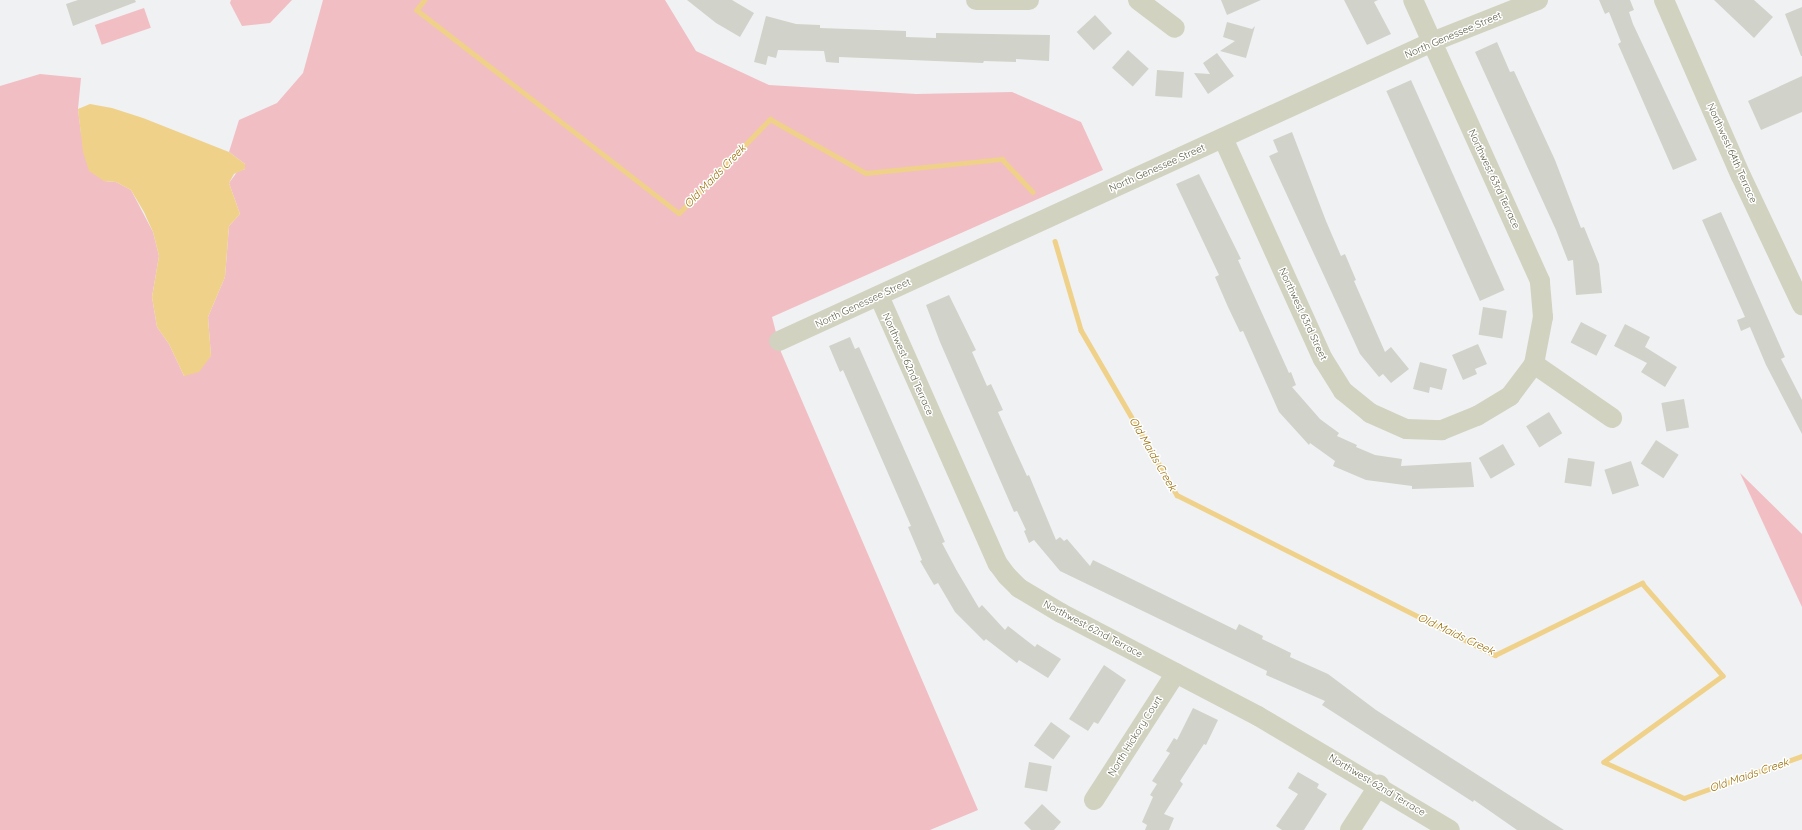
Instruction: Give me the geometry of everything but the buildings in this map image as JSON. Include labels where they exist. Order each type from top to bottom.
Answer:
[{"type":"street","points":[[976,0],[1025,1]]},
{"type":"street","points":[[1138,0],[1175,28]]},
{"type":"street","name":"Northwest 63rd Terrace","points":[[1413,0],[1540,281],[1543,318],[1534,364]]},
{"type":"street","name":"North Genessee Street","points":[[779,341],[1432,42],[1538,0]]},
{"type":"street","name":"Northwest 64th Terrace","points":[[1664,0],[1740,176],[1802,305]]},
{"type":"street","name":"Northwest 63rd Street","points":[[1223,138],[1323,359],[1343,390],[1370,412],[1406,429],[1442,430],[1477,416],[1510,396],[1534,364]]},
{"type":"street","name":"Northwest 62nd Terrace","points":[[879,296],[998,564],[1019,588],[1038,600],[1258,716],[1379,785],[1450,830]]},
{"type":"street","points":[[1534,364],[1612,418]]},
{"type":"street","name":"North Hickory Court","points":[[1094,800],[1176,673]]},
{"type":"street","points":[[1350,830],[1379,785]]},
{"type":"shaded area","points":[[231,0],[292,0],[270,23],[242,26],[230,3]]},
{"type":"shaded area","points":[[323,0],[665,0],[696,51],[769,85],[916,94],[1012,92],[1081,122],[1103,170],[772,317],[781,352],[978,810],[930,830],[0,830],[0,86],[40,74],[81,78],[78,109],[81,133],[104,181],[116,182],[131,190],[153,232],[159,256],[152,297],[157,327],[169,344],[184,376],[211,356],[208,317],[225,277],[229,226],[240,214],[229,183],[237,172],[245,169],[245,164],[229,152],[239,120],[277,103],[303,73]]},
{"type":"shaded area","points":[[144,8],[151,28],[102,45],[95,25]]},
{"type":"shaded area","points":[[90,104],[112,108],[143,118],[229,152],[245,164],[245,169],[234,174],[229,183],[240,214],[229,226],[225,277],[208,317],[211,356],[199,372],[184,376],[169,344],[157,327],[152,297],[159,256],[153,232],[144,212],[131,190],[116,182],[104,181],[89,171],[83,152],[78,109]]},
{"type":"shaded area","points":[[1740,473],[1802,534],[1802,607]]},
{"type":"waterway","name":"Old Maids Creek","points":[[425,0],[417,10],[679,213],[770,119],[866,173],[1002,159],[1033,192]]},
{"type":"waterway","name":"Old Maids Creek","points":[[1055,241],[1081,330],[1177,495],[1495,655],[1642,583],[1723,676],[1604,762],[1684,798],[1802,756]]}]
